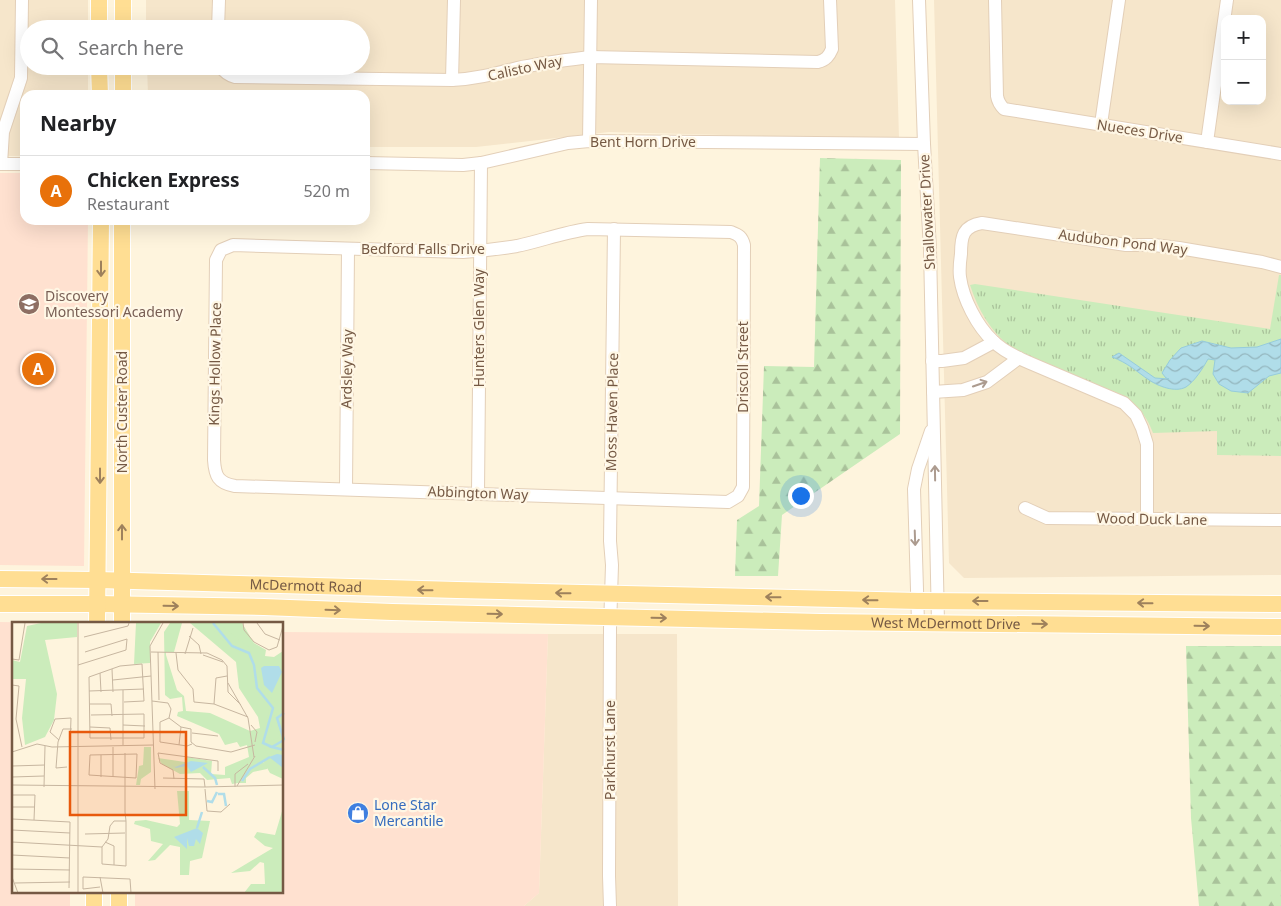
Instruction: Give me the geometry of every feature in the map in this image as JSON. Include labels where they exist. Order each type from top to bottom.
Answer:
[{"type":"main road","points":[[99,0],[99,20]]},
{"type":"main road","points":[[123,0],[123,20]]},
{"type":"main road","points":[[99,75],[100,90]]},
{"type":"main road","points":[[123,75],[123,90]]},
{"type":"main road","name":"North Custer Road","points":[[98,622],[101,225]]},
{"type":"main road","name":"North Custer Road","points":[[122,225],[122,622]]},
{"type":"main road","points":[[101,332],[122,330]]},
{"type":"main road","name":"McDermott Road","points":[[0,579],[611,594]]},
{"type":"main road","points":[[392,589],[392,612]]},
{"type":"main road","name":"West McDermott Drive","points":[[611,594],[918,601],[1281,604]]},
{"type":"main road","points":[[821,622],[822,598]]},
{"type":"main road","name":"McDermott Road","points":[[0,604],[264,607],[610,617]]},
{"type":"main road","name":"West McDermott Drive","points":[[610,617],[821,622],[1281,627]]},
{"type":"street","points":[[22,0],[22,20]]},
{"type":"street","points":[[218,20],[219,0]]},
{"type":"street","points":[[452,80],[454,0]]},
{"type":"street","points":[[588,141],[591,0]]},
{"type":"street","name":"Calisto Way","points":[[232,75],[235,77],[452,80],[480,78],[518,68],[590,56],[818,62],[830,54],[832,44],[830,0]]},
{"type":"street","name":"Shallowater Drive","points":[[919,0],[930,249],[938,623]]},
{"type":"street","name":"Nueces Drive","points":[[995,0],[997,96],[1000,105],[1004,109],[1281,154]]},
{"type":"street","points":[[1101,124],[1118,0]]},
{"type":"street","points":[[1207,142],[1227,0]]},
{"type":"street","points":[[20,164],[1,164],[3,132],[21,75]]},
{"type":"street","name":"Bent Horn Drive","points":[[370,163],[463,165],[481,163],[568,143],[588,141],[924,144]]},
{"type":"street","name":"Hunters Glen Way","points":[[478,493],[481,163]]},
{"type":"street","name":"Audubon Pond Way","points":[[994,342],[972,313],[960,277],[961,239],[967,230],[975,224],[982,223],[1126,245],[1154,245],[1179,248],[1281,267]]},
{"type":"street","name":"Bedford Falls Drive","points":[[221,250],[234,245],[463,252],[518,245],[570,231],[588,229],[731,232],[739,234],[742,238]]},
{"type":"street","name":"Moss Haven Place","points":[[611,594],[614,229]]},
{"type":"street","name":"Driscoll Street","points":[[738,496],[743,487],[744,245],[742,238]]},
{"type":"street","name":"Ardsley Way","points":[[346,489],[348,249]]},
{"type":"street","name":"Kings Hollow Place","points":[[218,479],[214,470],[215,279],[216,260],[221,250]]},
{"type":"street","points":[[932,361],[964,358],[994,342],[1019,358],[1124,403],[1136,416],[1147,444],[1147,519]]},
{"type":"street","points":[[933,392],[963,390],[987,382],[1019,358]]},
{"type":"street","name":"Shallowater Drive","points":[[918,623],[914,489],[918,469],[934,424]]},
{"type":"street","name":"Abbington Way","points":[[218,479],[235,486],[728,502],[738,496]]},
{"type":"street","points":[[914,501],[920,502],[929,508],[936,522]]},
{"type":"street","name":"Wood Duck Lane","points":[[1025,508],[1047,518],[1281,520]]},
{"type":"street","name":"Parkhurst Lane","points":[[610,906],[611,594]]},
{"type":"shaded area","points":[[0,0],[88,0],[88,20],[20,20],[20,75],[88,75],[88,90],[20,90],[20,156],[0,156]]},
{"type":"shaded area","points":[[146,0],[895,0],[899,138],[609,132],[476,147],[370,147],[370,90],[148,90],[147,75],[370,75],[370,20],[146,20]]},
{"type":"shaded area","points":[[934,0],[1281,0],[1281,575],[964,578],[949,563]]},
{"type":"shaded area","points":[[0,173],[20,173],[20,225],[88,225],[84,566],[0,565]]},
{"type":"shaded area","points":[[0,622],[12,622],[12,894],[70,894],[70,906],[0,906]]},
{"type":"shaded area","points":[[284,632],[548,634],[539,893],[524,906],[135,906],[135,894],[284,894]]},
{"type":"shaded area","points":[[548,634],[677,634],[678,906],[524,906],[539,893]]},
{"type":"green space","points":[[820,158],[901,160],[900,434],[782,515],[778,576],[735,576],[737,520],[759,506],[764,366],[814,367]]},
{"type":"green space","points":[[1279,275],[1281,275],[1281,456],[1217,455],[1217,431],[1153,433],[1143,414],[1125,397],[1020,353],[1004,342],[986,320],[970,285],[975,284],[1270,329]]},
{"type":"green space","points":[[1186,646],[1281,646],[1281,906],[1199,906],[1191,818]]},
{"type":"water","points":[[1281,339],[1281,373],[1269,376],[1248,393],[1231,391],[1219,384],[1213,374],[1215,360],[1208,359],[1193,381],[1182,389],[1177,389],[1157,384],[1112,357],[1119,353],[1155,378],[1169,379],[1162,373],[1181,348],[1202,341],[1231,348],[1257,347]]},
{"type":"place","name":"Discovery Montessori Academy","points":[[29,304]]},
{"type":"place","name":"Chicken Express","points":[[38,369]]},
{"type":"place","name":"Lone Star Mercantile","points":[[358,813]]}]
